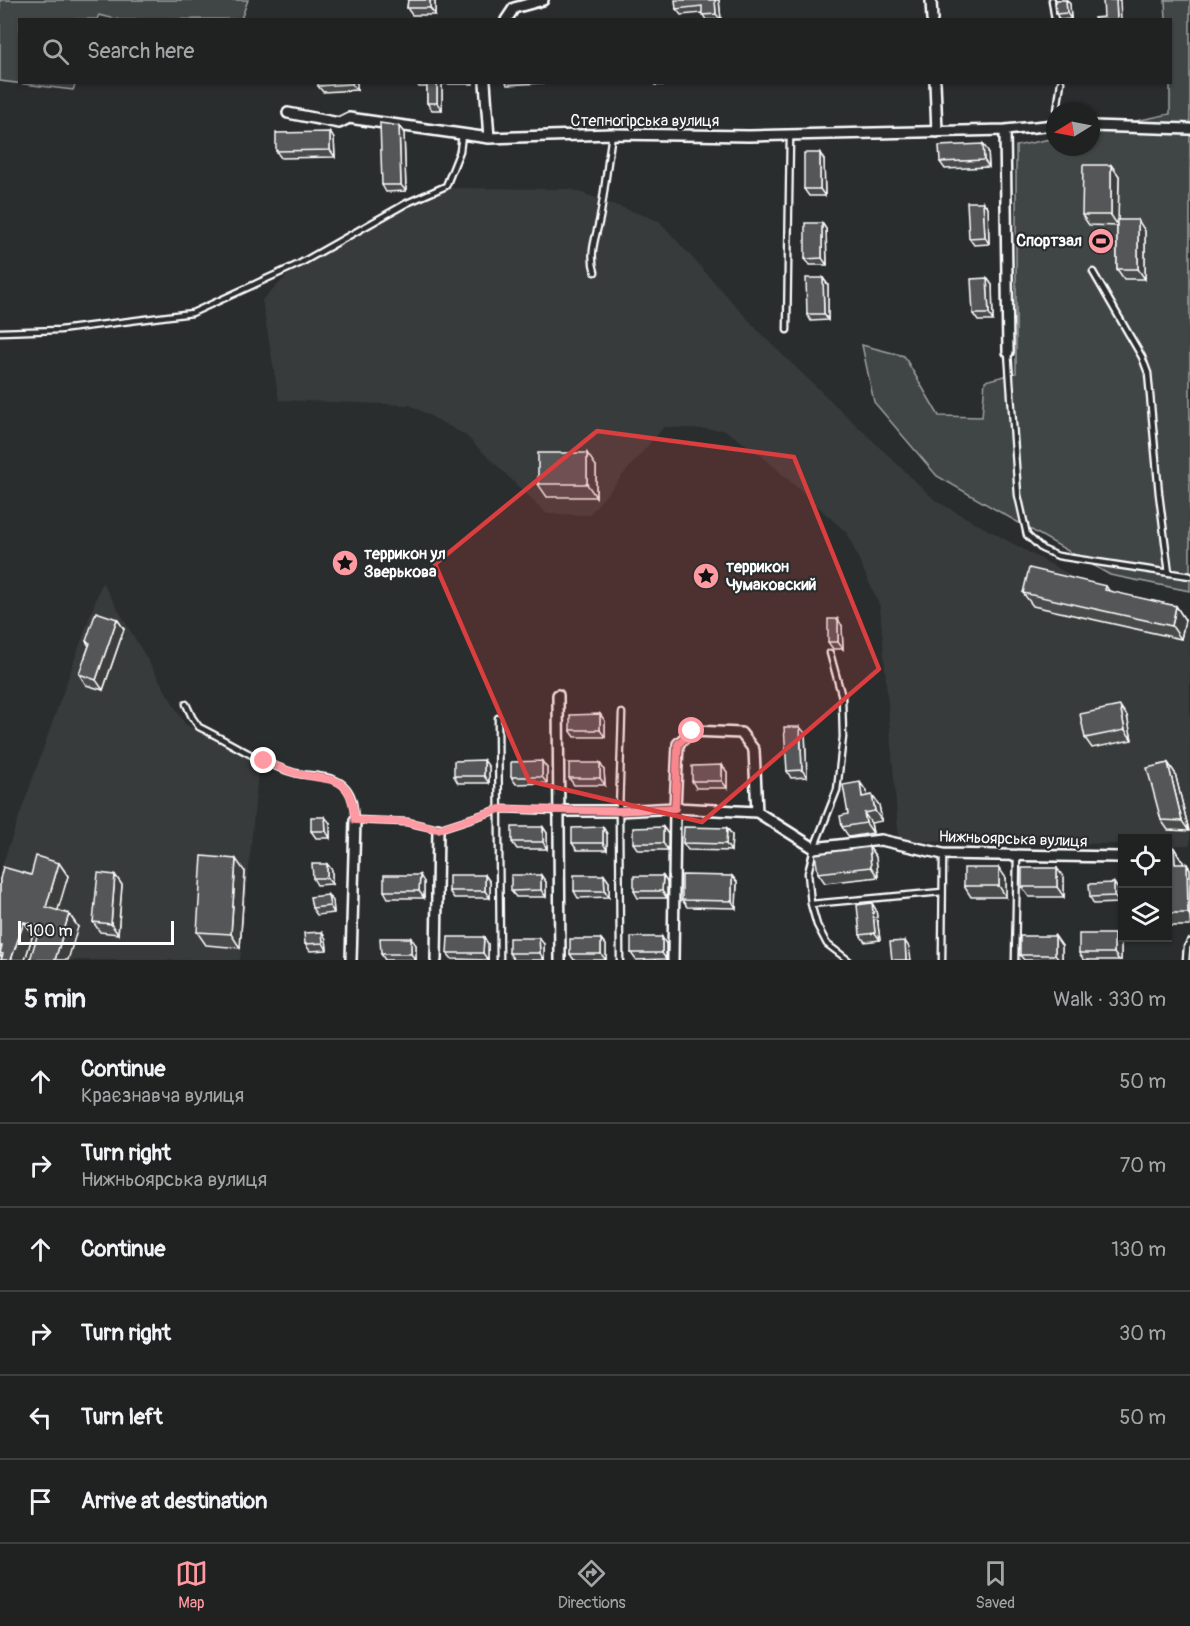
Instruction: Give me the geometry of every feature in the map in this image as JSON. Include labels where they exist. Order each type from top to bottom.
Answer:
[{"type":"street","points":[[507,18],[514,8],[543,0]]},
{"type":"street","points":[[932,0],[932,18]]},
{"type":"street","points":[[485,84],[489,138]]},
{"type":"street","points":[[935,84],[937,132]]},
{"type":"street","name":"Степногірська вулиця","points":[[288,113],[339,123],[349,118],[489,138],[612,134],[790,135],[937,132],[1005,130],[1046,124]]},
{"type":"street","points":[[1100,126],[1190,129]]},
{"type":"street","points":[[1005,130],[1008,352]]},
{"type":"street","points":[[558,695],[560,960]]},
{"type":"street","points":[[673,960],[678,744],[692,731],[741,733],[754,750],[757,812]]},
{"type":"street","points":[[558,811],[675,808],[757,812],[814,848]]},
{"type":"street","points":[[351,960],[355,820]]},
{"type":"street","points":[[436,960],[438,829]]},
{"type":"street","name":"Нижньоярська вулиця","points":[[814,848],[881,840],[943,854],[1118,857]]},
{"type":"lane","points":[[1052,0],[1055,18]]},
{"type":"lane","points":[[1058,102],[1061,84]]},
{"type":"lane","points":[[0,332],[60,330],[192,313],[299,264],[407,203],[446,186],[460,151],[463,134]]},
{"type":"lane","points":[[595,272],[593,241],[601,214],[612,134]]},
{"type":"lane","points":[[788,330],[790,135]]},
{"type":"lane","points":[[1093,272],[1143,357],[1148,373],[1169,573]]},
{"type":"lane","points":[[1008,352],[1018,495],[1027,535],[1042,549],[1058,556],[1190,576]]},
{"type":"lane","points":[[830,653],[842,697],[843,736],[837,790],[814,848],[808,873],[811,904],[817,925],[827,944],[848,960]]},
{"type":"lane","points":[[186,704],[199,727],[264,761],[294,773],[335,780],[347,788],[353,800],[355,820],[407,822],[438,829],[500,809],[558,811]]},
{"type":"lane","points":[[620,960],[619,811],[622,713]]},
{"type":"lane","points":[[498,718],[500,960]]},
{"type":"lane","points":[[942,960],[943,854]]},
{"type":"lane","points":[[1015,960],[1017,855]]},
{"type":"lane","points":[[811,904],[942,892]]},
{"type":"lane","points":[[1186,960],[1186,947],[1190,942]]},
{"type":"highlighted area","points":[[597,431],[794,457],[879,669],[702,822],[529,781],[435,564]]},
{"type":"shaded area","points":[[0,0],[248,0],[241,18],[112,18],[99,15],[98,18],[18,18],[18,83],[0,81]]},
{"type":"shaded area","points":[[1165,0],[1190,0],[1190,591],[1110,575],[937,476],[874,402],[862,345],[904,356],[939,416],[982,417],[985,381],[1016,373],[1016,146],[1046,140],[1046,156],[1100,156],[1100,128],[1170,114],[1172,18],[1166,18]]},
{"type":"shaded area","points":[[24,84],[76,84],[73,90]]},
{"type":"shaded area","points":[[439,188],[571,189],[659,221],[765,338],[936,501],[1128,607],[1190,621],[1190,845],[1172,845],[1172,834],[1118,834],[1118,844],[899,841],[880,607],[847,533],[763,457],[725,430],[664,427],[589,515],[547,514],[465,435],[410,405],[279,400],[262,300],[299,264]]},
{"type":"shaded area","points":[[102,582],[185,724],[259,762],[240,960],[0,960],[0,871]]},
{"type":"building","points":[[408,0],[430,0],[430,8],[407,8]]},
{"type":"building","points":[[675,0],[715,0],[716,14],[702,15],[702,6],[676,9]]},
{"type":"building","points":[[1055,0],[1066,0],[1067,13],[1056,14]]},
{"type":"building","points":[[1103,0],[1116,0],[1117,18],[1094,18],[1104,17]]},
{"type":"building","points":[[318,84],[352,84],[318,86]]},
{"type":"building","points":[[427,84],[437,84],[437,103],[427,103]]},
{"type":"building","points":[[380,123],[399,126],[401,185],[382,185]]},
{"type":"building","points":[[330,132],[330,150],[276,151],[276,133]]},
{"type":"building","points":[[983,144],[984,160],[940,162],[939,146]]},
{"type":"building","points":[[804,153],[820,153],[820,189],[804,189]]},
{"type":"building","points":[[1083,165],[1111,165],[1111,215],[1082,215]]},
{"type":"building","points":[[967,202],[983,202],[985,237],[969,238]]},
{"type":"building","points":[[1117,220],[1138,220],[1138,269],[1117,269]]},
{"type":"building","points":[[805,223],[822,223],[822,258],[805,259]]},
{"type":"building","points":[[806,278],[823,278],[824,314],[807,314]]},
{"type":"building","points":[[987,278],[989,314],[973,314],[971,279]]},
{"type":"building","points":[[538,453],[587,453],[587,484],[538,484]]},
{"type":"building","points":[[1029,568],[1106,586],[1105,590],[1176,606],[1172,626],[1023,593]]},
{"type":"building","points":[[96,612],[117,619],[96,680],[79,674],[90,643],[86,641]]},
{"type":"building","points":[[828,619],[838,619],[838,642],[828,642]]},
{"type":"building","points":[[1120,706],[1125,730],[1085,738],[1080,714]]},
{"type":"building","points":[[600,714],[600,730],[570,730],[570,715]]},
{"type":"building","points":[[784,727],[800,727],[802,770],[787,771]]},
{"type":"building","points":[[484,760],[484,776],[454,776],[454,761]]},
{"type":"building","points":[[542,761],[542,777],[511,777],[511,762]]},
{"type":"building","points":[[569,763],[600,763],[600,778],[569,778]]},
{"type":"building","points":[[1168,763],[1182,821],[1161,820],[1147,768]]},
{"type":"building","points":[[722,765],[722,781],[692,781],[692,766]]},
{"type":"building","points":[[860,782],[862,797],[872,795],[875,811],[864,813],[866,823],[842,827],[840,816],[848,814],[843,785]]},
{"type":"building","points":[[311,817],[325,817],[326,831],[311,831]]},
{"type":"building","points":[[512,827],[543,827],[543,842],[512,842]]},
{"type":"building","points":[[603,827],[603,843],[572,843],[572,828]]},
{"type":"building","points":[[663,827],[663,843],[633,843],[633,828]]},
{"type":"building","points":[[684,827],[727,828],[726,844],[683,843]]},
{"type":"building","points":[[869,847],[871,867],[818,873],[815,854]]},
{"type":"building","points":[[1172,848],[1174,848],[1175,864],[1187,864],[1188,913],[1172,913]]},
{"type":"building","points":[[36,856],[59,863],[46,907],[69,914],[55,960],[30,960],[40,926],[24,922],[11,960],[1,960],[3,954],[0,953],[2,946],[0,946],[0,879],[3,867],[31,875]]},
{"type":"building","points":[[202,856],[236,859],[231,934],[197,932]]},
{"type":"building","points":[[312,864],[327,864],[327,878],[313,878]]},
{"type":"building","points":[[964,868],[999,868],[999,886],[964,886]]},
{"type":"building","points":[[1022,868],[1057,868],[1057,887],[1022,887]]},
{"type":"building","points":[[98,873],[115,875],[111,924],[93,922]]},
{"type":"building","points":[[384,875],[420,875],[419,891],[384,891]]},
{"type":"building","points":[[449,875],[485,875],[485,891],[449,891]]},
{"type":"building","points":[[511,875],[541,875],[541,890],[511,891]]},
{"type":"building","points":[[574,875],[604,875],[605,891],[574,891]]},
{"type":"building","points":[[682,875],[732,876],[732,901],[682,900]]},
{"type":"building","points":[[634,876],[663,876],[662,891],[634,891]]},
{"type":"building","points":[[1114,883],[1114,896],[1090,897],[1089,884]]},
{"type":"building","points":[[328,895],[330,906],[312,908],[310,897]]},
{"type":"building","points":[[872,903],[875,933],[860,935],[857,905]]},
{"type":"building","points":[[322,932],[323,943],[305,944],[304,933]]},
{"type":"building","points":[[1079,934],[1114,934],[1114,953],[1079,953]]},
{"type":"building","points":[[1020,936],[1055,936],[1055,955],[1020,955]]},
{"type":"building","points":[[448,937],[484,937],[483,953],[447,953]]},
{"type":"building","points":[[631,937],[662,937],[662,953],[631,953]]},
{"type":"building","points":[[380,938],[411,938],[411,954],[381,954]]},
{"type":"building","points":[[509,938],[539,938],[540,953],[509,953]]},
{"type":"building","points":[[570,939],[601,939],[601,954],[570,954]]},
{"type":"building","points":[[905,941],[906,960],[892,960],[890,942]]},
{"type":"place","name":"Спортзал","points":[[1101,241]]},
{"type":"place","name":"террикон ул Зверькова","points":[[345,563]]},
{"type":"place","name":"террикон Чумаковский","points":[[706,576]]},
{"type":"route","points":[[264,761],[294,773],[335,780],[347,788],[353,800],[355,820],[407,822],[438,829],[500,809],[619,811],[675,808],[678,744],[692,731]]}]
